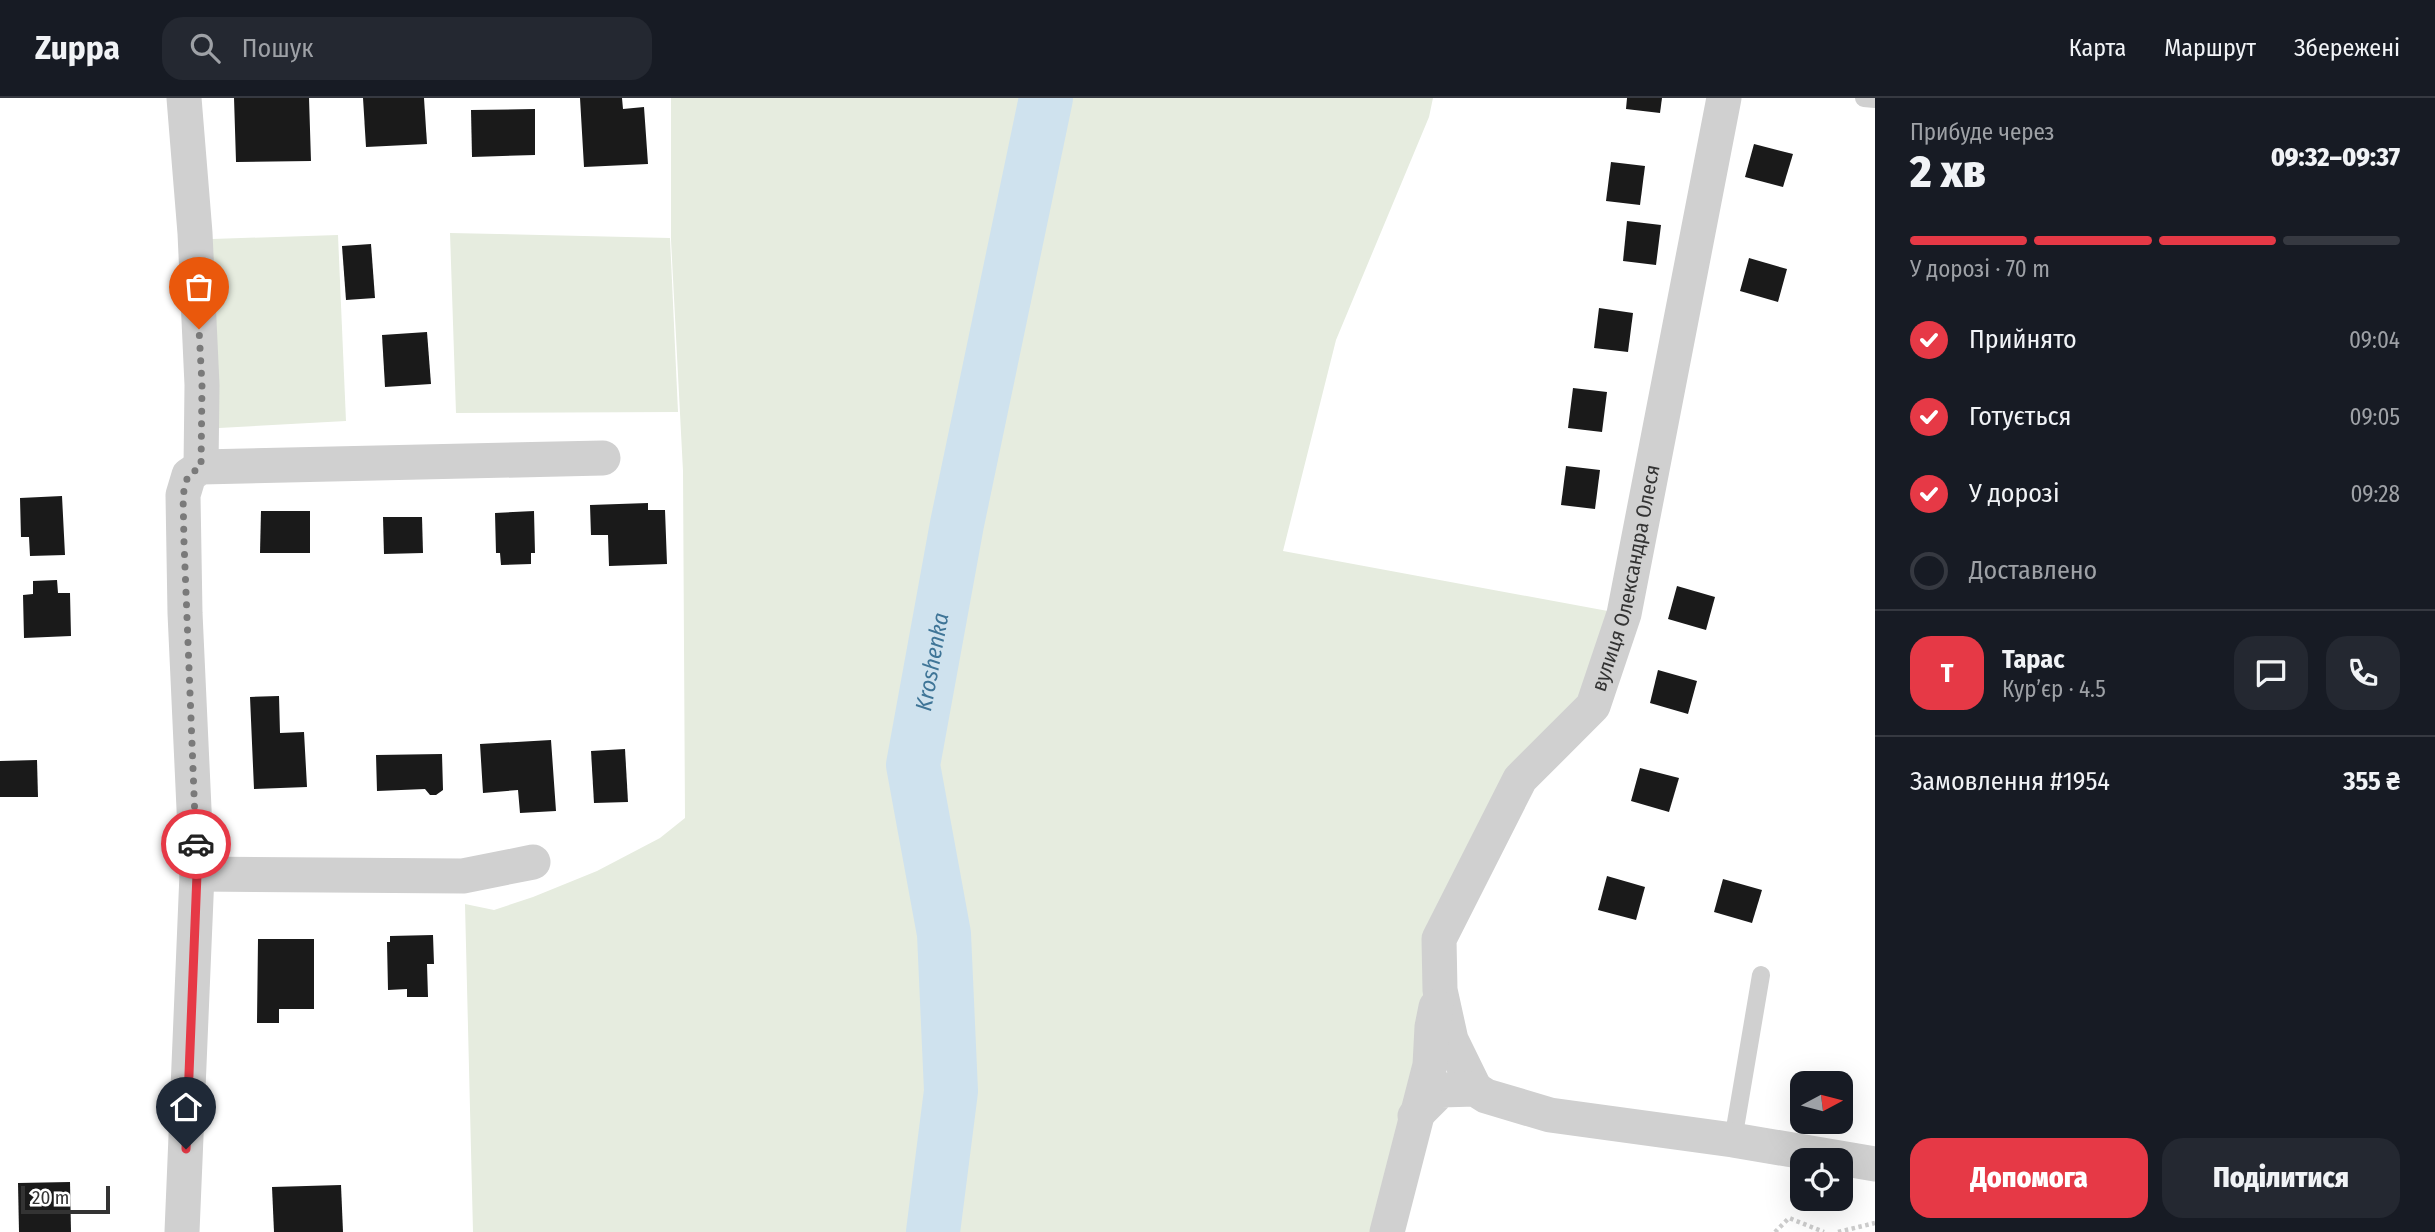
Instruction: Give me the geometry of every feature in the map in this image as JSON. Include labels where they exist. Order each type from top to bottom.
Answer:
[{"type":"street","points":[[184,98],[195,233],[202,385],[201,467]]},
{"type":"street","name":"вулиця Олександра Олеся","points":[[1440,990],[1439,939],[1520,779],[1593,706],[1624,614],[1724,98]]},
{"type":"street","points":[[182,1232],[197,874],[183,495],[188,475],[201,467],[603,458]]},
{"type":"street","points":[[197,874],[463,876],[533,862]]},
{"type":"street","points":[[1440,990],[1451,1040],[1475,1089],[1486,1096],[1550,1115],[1733,1140],[1875,1164]]},
{"type":"street","points":[[1387,1232],[1430,1065],[1432,1027],[1440,990]]},
{"type":"street","points":[[1415,1116],[1441,1090],[1475,1089]]},
{"type":"lane","points":[[1864,98],[1875,99]]},
{"type":"lane","points":[[1733,1140],[1760,975]]},
{"type":"path","points":[[1775,1232],[1789,1218],[1824,1232]]},
{"type":"path","points":[[1838,1232],[1875,1223]]},
{"type":"shaded area","points":[[671,98],[1433,98],[1429,117],[1336,340],[1283,551],[1624,614],[1593,706],[1520,779],[1439,938],[1387,1232],[473,1232],[465,904],[494,910],[533,897],[597,871],[660,838],[685,818],[683,471],[671,240]]},
{"type":"shaded area","points":[[450,233],[670,238],[678,412],[456,413]]},
{"type":"shaded area","points":[[338,235],[346,421],[219,428],[212,239]]},
{"type":"building","points":[[234,98],[309,98],[311,161],[236,162]]},
{"type":"building","points":[[363,98],[424,98],[427,144],[366,147]]},
{"type":"building","points":[[580,98],[622,98],[623,109],[644,107],[648,164],[584,167]]},
{"type":"building","points":[[1627,98],[1662,98],[1660,113],[1626,109]]},
{"type":"building","points":[[535,109],[535,155],[472,157],[471,110]]},
{"type":"building","points":[[1754,144],[1793,154],[1783,187],[1745,177]]},
{"type":"building","points":[[1611,162],[1645,166],[1640,205],[1606,201]]},
{"type":"building","points":[[1627,221],[1661,225],[1656,265],[1623,261]]},
{"type":"building","points":[[371,244],[375,298],[346,300],[342,246]]},
{"type":"building","points":[[1749,258],[1787,269],[1778,302],[1740,291]]},
{"type":"building","points":[[1599,308],[1633,313],[1628,352],[1594,348]]},
{"type":"building","points":[[427,332],[431,384],[385,387],[382,335]]},
{"type":"building","points":[[1573,388],[1607,392],[1602,432],[1568,428]]},
{"type":"building","points":[[1566,466],[1600,470],[1595,509],[1561,505]]},
{"type":"building","points":[[62,496],[65,555],[30,556],[29,537],[21,537],[20,498]]},
{"type":"building","points":[[648,503],[648,510],[665,510],[667,564],[609,566],[608,535],[591,535],[590,505]]},
{"type":"building","points":[[261,511],[310,511],[310,553],[260,553]]},
{"type":"building","points":[[534,511],[535,553],[531,553],[531,564],[501,565],[500,553],[496,553],[495,513]]},
{"type":"building","points":[[383,517],[422,517],[423,553],[384,554]]},
{"type":"building","points":[[57,580],[58,593],[70,593],[71,636],[24,638],[23,595],[33,594],[33,581]]},
{"type":"building","points":[[1677,586],[1715,597],[1706,630],[1668,619]]},
{"type":"building","points":[[1658,670],[1697,681],[1688,714],[1650,703]]},
{"type":"building","points":[[279,696],[280,733],[304,732],[307,787],[254,789],[250,697]]},
{"type":"building","points":[[551,740],[556,811],[520,813],[518,790],[483,793],[480,744]]},
{"type":"building","points":[[625,749],[628,802],[594,803],[591,751]]},
{"type":"building","points":[[442,754],[443,790],[436,795],[430,795],[425,789],[377,791],[376,755]]},
{"type":"building","points":[[37,760],[38,797],[0,797],[0,761]]},
{"type":"building","points":[[1640,768],[1679,778],[1669,812],[1631,801]]},
{"type":"building","points":[[1607,876],[1645,887],[1636,920],[1598,910]]},
{"type":"building","points":[[1723,879],[1762,890],[1752,923],[1714,912]]},
{"type":"building","points":[[433,935],[434,964],[427,964],[428,997],[407,997],[407,989],[388,990],[387,942],[390,942],[390,936]]},
{"type":"building","points":[[258,939],[314,939],[314,1009],[279,1009],[279,1023],[257,1023]]},
{"type":"building","points":[[70,1182],[71,1232],[19,1232],[18,1183]]},
{"type":"building","points":[[341,1185],[343,1232],[274,1232],[272,1187]]},
{"type":"waterway","name":"Kroshenka","points":[[933,1232],[951,1091],[944,934],[913,765],[957,524],[1046,98]]},
{"type":"way so far","points":[[196,844],[183,495],[188,475],[201,467],[202,385],[199,329]]},
{"type":"route","points":[[186,1149],[196,844]]}]
